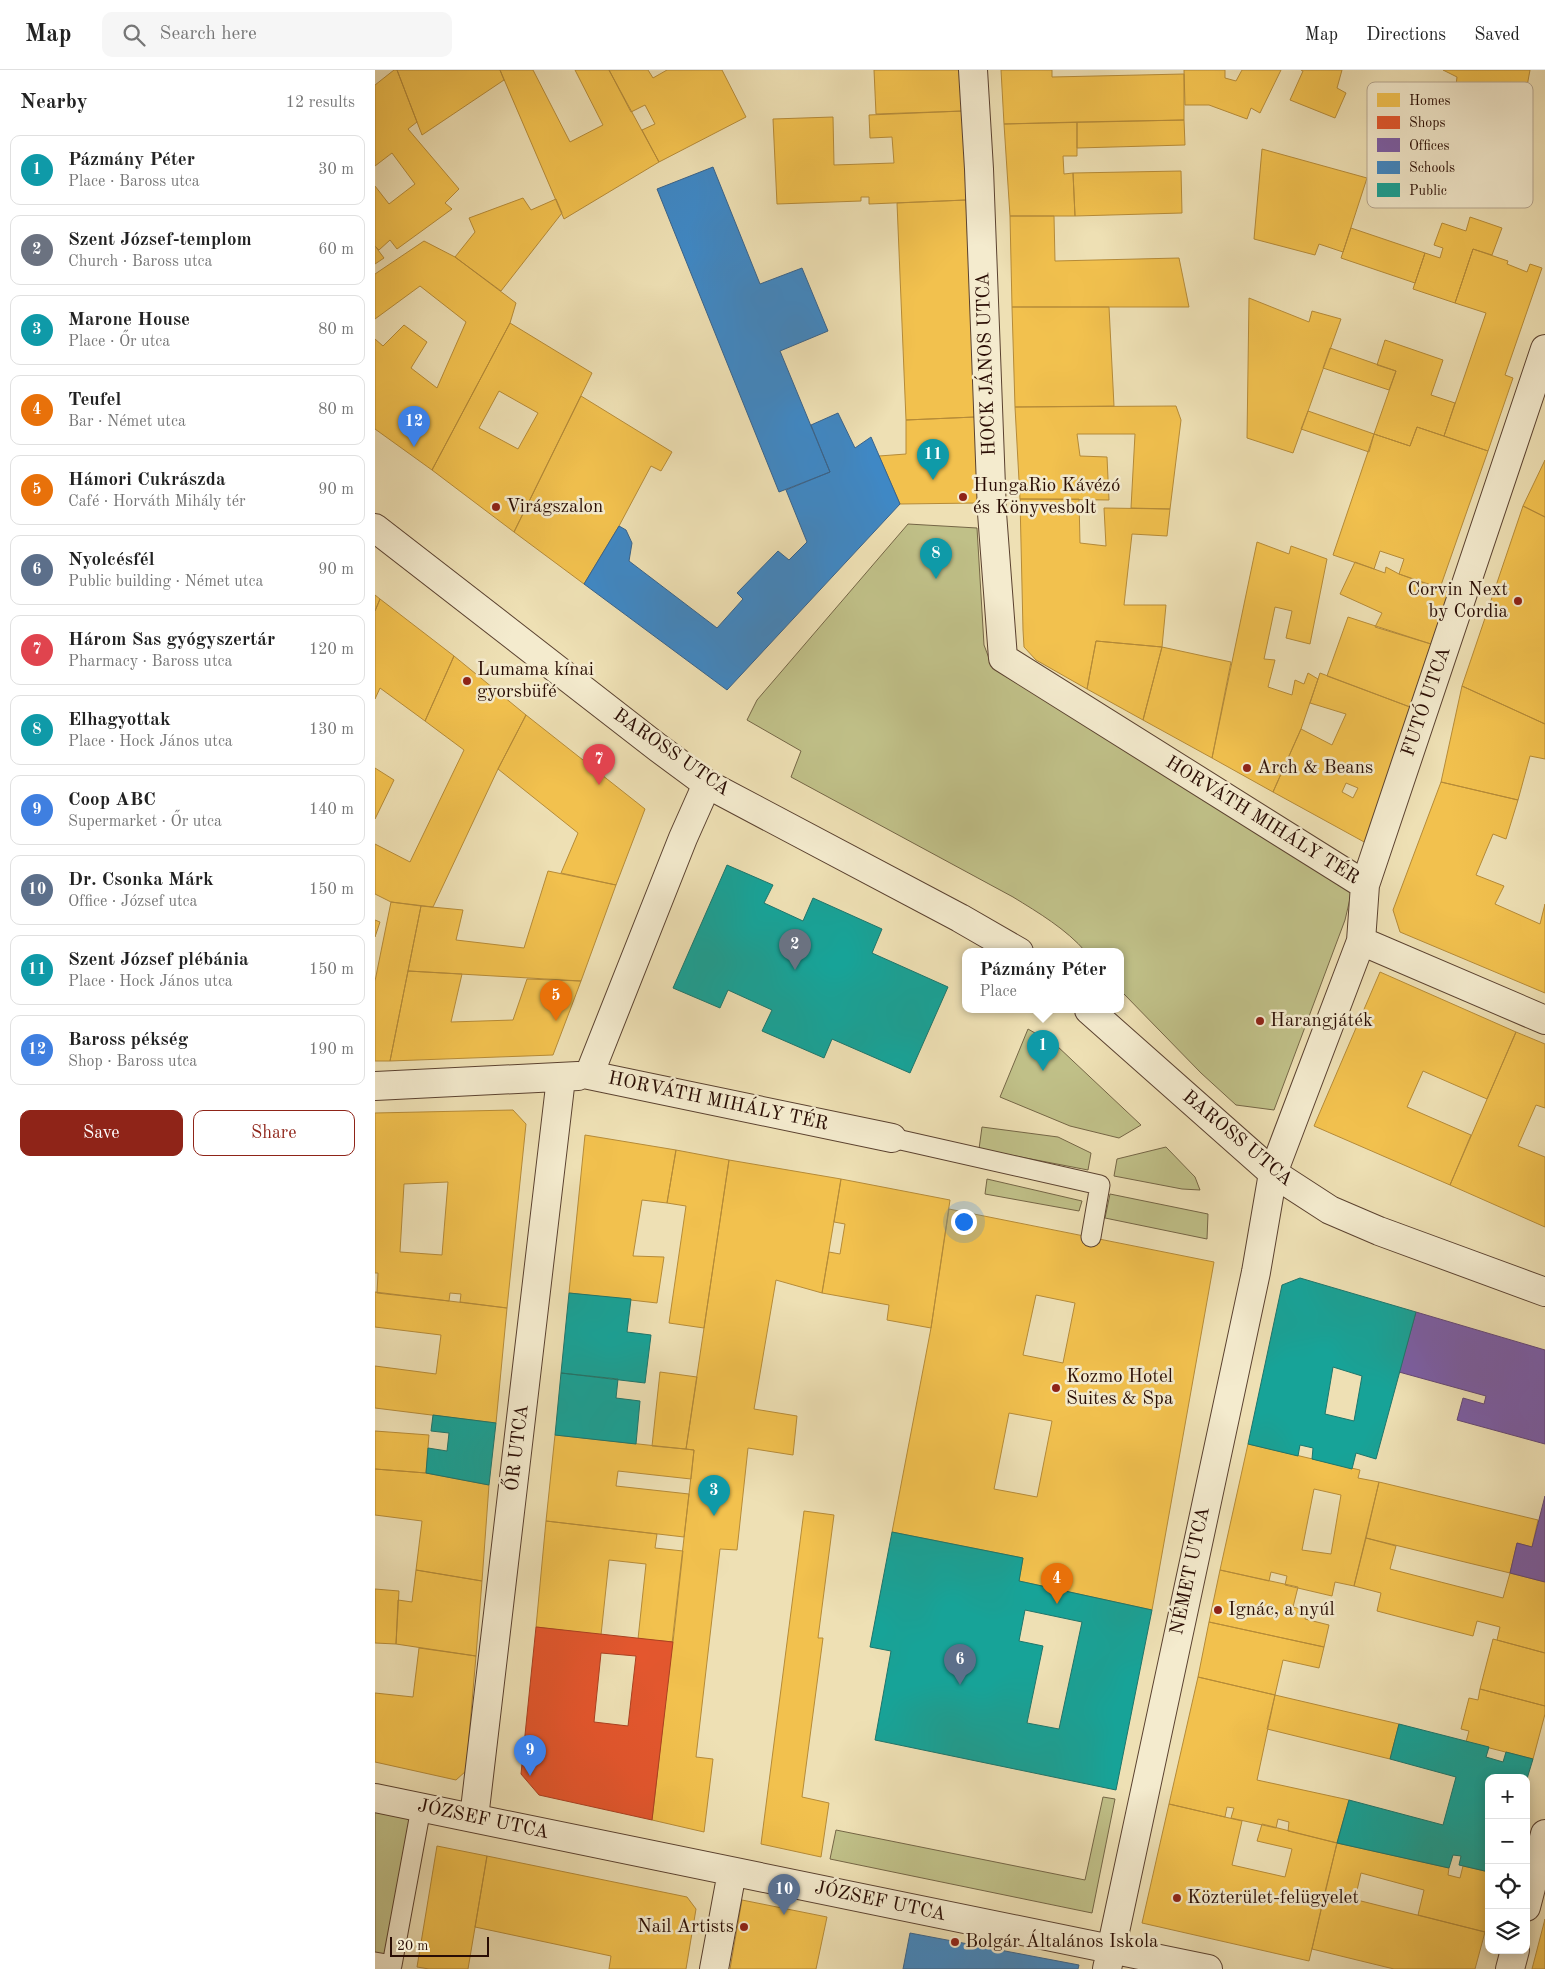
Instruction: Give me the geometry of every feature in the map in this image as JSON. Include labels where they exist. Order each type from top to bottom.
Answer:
[{"type":"street","name":"HOCK JÁNOS UTCA","points":[[973,70],[979,169],[993,514],[1003,658]]},
{"type":"street","name":"FUTÓ UTCA","points":[[1365,885],[1545,349]]},
{"type":"street","name":"BAROSS UTCA","points":[[375,528],[707,784],[1012,948]]},
{"type":"street","name":"HORVÁTH MIHÁLY TÉR","points":[[1003,658],[1365,885],[1361,940],[1273,1173]]},
{"type":"street","name":"HORVÁTH MIHÁLY TÉR","points":[[707,784],[683,838],[589,1075],[892,1138]]},
{"type":"street","points":[[1361,940],[1545,1020]]},
{"type":"street","name":"BAROSS UTCA","points":[[1092,1013],[1273,1173],[1330,1210],[1379,1231],[1545,1292]]},
{"type":"street","points":[[375,1086],[561,1078],[589,1075]]},
{"type":"street","name":"ŐR UTCA","points":[[475,1818],[561,1078]]},
{"type":"street","name":"NÉMET UTCA","points":[[1109,1959],[1256,1272],[1273,1173]]},
{"type":"street","name":"JÓZSEF UTCA","points":[[375,1798],[732,1872],[1109,1959],[1208,1969]]},
{"type":"street","points":[[1530,1892],[1545,1834]]},
{"type":"street","points":[[714,1969],[732,1872]]},
{"type":"street","points":[[1511,1969],[1514,1954]]},
{"type":"lane","name":"HORVÁTH MIHÁLY TÉR","points":[[892,1138],[1100,1185],[1091,1238]]},
{"type":"lane","points":[[375,1962],[392,1965],[421,1808]]},
{"type":"green space","points":[[908,524],[977,528],[984,645],[990,661],[1002,674],[1353,886],[1345,920],[1274,1110],[1236,1105],[1201,1073],[1124,994],[1124,948],[1082,948],[1061,929],[1013,897],[791,777],[801,751],[747,720],[757,700]]},
{"type":"green space","points":[[1028,1029],[1056,1045],[1141,1125],[1119,1138],[1070,1126],[1000,1097]]},
{"type":"green space","points":[[982,1127],[1058,1137],[1091,1153],[1088,1170],[979,1149]]},
{"type":"green space","points":[[1166,1147],[1195,1177],[1200,1190],[1182,1189],[1114,1176],[1117,1159]]},
{"type":"green space","points":[[987,1179],[1082,1201],[1079,1211],[985,1194]]},
{"type":"green space","points":[[1110,1194],[1208,1214],[1207,1239],[1105,1218]]},
{"type":"green space","points":[[1103,1797],[1115,1799],[1092,1913],[830,1859],[836,1830],[1085,1880]]},
{"type":"green space","points":[[375,1798],[421,1808],[392,1965],[375,1962]]},
{"type":"building: Homes","points":[[394,70],[397,70],[417,122],[408,129],[459,189],[445,203],[452,209],[397,249],[390,240],[379,250],[375,246],[375,186],[389,204],[415,184],[392,153],[375,166],[375,85]]},
{"type":"building: Homes","points":[[397,70],[500,70],[504,80],[422,135]]},
{"type":"building: Homes","points":[[500,70],[533,70],[570,142],[603,125],[575,70],[609,70],[659,162],[564,219]]},
{"type":"building: Homes","points":[[609,70],[648,70],[653,78],[667,70],[722,70],[746,117],[659,162],[642,130],[655,124],[645,105],[631,112]]},
{"type":"building: Homes","points":[[874,70],[961,70],[963,111],[876,114]]},
{"type":"building: Homes","points":[[1001,70],[1052,70],[1052,77],[1184,74],[1184,120],[1004,124]]},
{"type":"building: Homes","points":[[1184,70],[1225,70],[1225,78],[1236,81],[1242,70],[1281,70],[1260,113],[1251,108],[1247,119],[1209,105],[1185,105]]},
{"type":"building: Homes","points":[[1301,70],[1342,70],[1337,88],[1346,93],[1335,118],[1290,100],[1303,71]]},
{"type":"building: Homes","points":[[1443,70],[1530,70],[1528,82],[1456,82],[1457,77]]},
{"type":"building: Homes","points":[[963,111],[966,200],[869,204],[869,197],[861,197],[861,201],[777,204],[773,119],[833,117],[834,165],[894,163],[892,137],[870,138],[869,115]]},
{"type":"building: Homes","points":[[1184,120],[1185,145],[1077,148],[1077,122]]},
{"type":"building: Homes","points":[[1077,122],[1077,156],[1063,156],[1064,174],[1073,173],[1075,216],[1010,216],[1004,124]]},
{"type":"building: Homes","points":[[1262,149],[1367,178],[1343,252],[1319,244],[1315,255],[1254,239]]},
{"type":"building: Homes","points":[[1181,171],[1182,213],[1075,216],[1073,173]]},
{"type":"building: Homes","points":[[523,198],[531,210],[556,199],[562,213],[501,291],[455,257],[475,232],[469,218]]},
{"type":"building: Homes","points":[[966,200],[975,417],[906,420],[897,203]]},
{"type":"building: Homes","points":[[1010,216],[1054,216],[1055,261],[1179,258],[1189,307],[1012,307]]},
{"type":"building: Homes","points":[[1470,217],[1502,228],[1492,255],[1473,249],[1455,303],[1413,289],[1425,253],[1440,258],[1443,248],[1434,245],[1442,223],[1466,231]]},
{"type":"building: Homes","points":[[1351,228],[1425,253],[1415,283],[1341,258]]},
{"type":"building: Homes","points":[[424,241],[455,257],[516,303],[510,323],[432,470],[375,429],[375,339],[383,346],[404,325],[427,342],[411,368],[437,388],[466,322],[420,286],[375,319],[375,274]]},
{"type":"building: Homes","points":[[375,246],[384,258],[375,264]]},
{"type":"building: Homes","points":[[1473,249],[1508,261],[1507,264],[1527,272],[1530,264],[1542,268],[1505,375],[1513,378],[1488,451],[1444,436],[1486,313],[1455,303]]},
{"type":"building: Homes","points":[[1249,298],[1309,322],[1312,311],[1341,319],[1293,453],[1247,438]]},
{"type":"building: Homes","points":[[1012,307],[1109,307],[1114,406],[1015,407]]},
{"type":"building: Homes","points":[[510,323],[592,373],[514,532],[432,470]],"holes":[[[499,391],[538,413],[518,449],[479,428]]]},
{"type":"building: Homes","points":[[1385,340],[1443,360],[1431,395],[1455,403],[1444,436],[1417,427],[1410,446],[1374,434],[1396,371],[1377,365]]},
{"type":"building: Homes","points":[[1330,348],[1396,371],[1389,390],[1323,368]]},
{"type":"building: Homes","points":[[581,396],[672,452],[661,471],[651,466],[619,526],[584,584],[514,532]]},
{"type":"building: Homes","points":[[1176,406],[1181,420],[1170,509],[1131,508],[1135,434],[1077,434],[1080,456],[1107,457],[1109,500],[1020,499],[1015,407]]},
{"type":"building: Homes","points":[[1308,411],[1374,434],[1369,452],[1301,429]]},
{"type":"building: Homes","points":[[975,417],[978,503],[900,504],[879,456],[906,454],[906,420]]},
{"type":"building: Homes","points":[[1417,427],[1488,451],[1440,588],[1399,574],[1404,559],[1380,551],[1374,569],[1333,555],[1374,434],[1410,446]]},
{"type":"building: Homes","points":[[1545,460],[1545,517],[1523,506]]},
{"type":"building: Homes","points":[[1020,499],[1079,499],[1080,543],[1106,546],[1104,508],[1170,509],[1167,536],[1132,534],[1124,605],[1166,605],[1162,647],[1096,641],[1087,689],[1036,660],[1024,647]]},
{"type":"building: Homes","name":"Corvin Next by Cordia","points":[[1523,506],[1545,517],[1545,724],[1462,686]]},
{"type":"building: Homes","points":[[1257,542],[1289,554],[1291,546],[1327,559],[1310,644],[1286,638],[1292,611],[1275,607],[1264,659],[1275,660],[1268,687],[1292,695],[1295,680],[1304,684],[1308,673],[1318,679],[1301,729],[1273,792],[1212,758]]},
{"type":"building: Homes","points":[[1355,562],[1385,573],[1386,567],[1399,574],[1449,592],[1431,644],[1375,627],[1382,613],[1340,594]]},
{"type":"building: Homes","points":[[375,595],[380,599],[375,611]]},
{"type":"building: Homes","points":[[380,599],[454,656],[425,721],[380,688],[375,699],[375,611]]},
{"type":"building: Homes","points":[[1348,617],[1431,644],[1410,707],[1327,676]]},
{"type":"building: Homes","points":[[1096,641],[1162,647],[1143,720],[1087,689]]},
{"type":"building: Homes","points":[[1162,647],[1231,662],[1212,758],[1143,720]]},
{"type":"building: Homes","points":[[454,656],[526,715],[498,769],[433,907],[391,902],[375,894],[375,844],[410,862],[464,750],[425,721]]},
{"type":"building: Homes","points":[[1320,673],[1410,707],[1366,843],[1273,792],[1301,729],[1332,745],[1346,714],[1310,703]],"holes":[[[1346,783],[1358,788],[1353,798],[1342,792]]]},
{"type":"building: Homes","points":[[1462,686],[1545,724],[1545,759],[1530,756],[1518,800],[1441,782]]},
{"type":"building: Homes","points":[[526,715],[645,809],[616,885],[561,873],[578,833],[498,769]]},
{"type":"building: Homes","points":[[375,768],[394,780],[375,819]]},
{"type":"building: Homes","points":[[1441,782],[1518,800],[1506,839],[1493,834],[1476,875],[1504,886],[1495,904],[1540,924],[1545,904],[1545,993],[1400,932],[1393,910]]},
{"type":"building: Homes","points":[[548,871],[616,885],[581,981],[408,971],[421,906],[463,910],[456,940],[524,948]]},
{"type":"building: Homes","points":[[391,902],[421,906],[390,1061],[375,1061],[375,981]]},
{"type":"building: Homes","points":[[375,920],[380,922],[375,937]]},
{"type":"building: Homes","points":[[408,971],[462,974],[451,1022],[513,1020],[527,979],[581,981],[553,1055],[390,1061]]},
{"type":"building: Homes","points":[[1380,972],[1516,1032],[1487,1099],[1423,1071],[1407,1107],[1471,1135],[1450,1185],[1314,1126]]},
{"type":"building: Homes","points":[[1516,1032],[1545,1044],[1545,1108],[1536,1105],[1518,1146],[1545,1157],[1545,1227],[1450,1185]]},
{"type":"building: Homes","points":[[513,1110],[526,1124],[507,1308],[460,1302],[461,1294],[450,1293],[449,1301],[377,1293],[378,1273],[375,1273],[375,1113]],"holes":[[[448,1182],[442,1255],[400,1252],[404,1184]]]},
{"type":"building: Homes","points":[[585,1135],[676,1150],[667,1203],[642,1200],[633,1256],[664,1257],[657,1303],[569,1293]]},
{"type":"building: Homes","points":[[676,1150],[729,1160],[704,1328],[669,1323],[686,1206],[667,1203]]},
{"type":"building: Homes","points":[[729,1160],[841,1179],[822,1293],[776,1280],[754,1409],[797,1416],[793,1455],[748,1448],[737,1550],[720,1549],[696,1757],[713,1759],[704,1832],[652,1820],[694,1450],[686,1449]]},
{"type":"building: Homes","points":[[841,1179],[950,1200],[931,1328],[887,1320],[889,1305],[822,1293],[829,1252],[840,1254],[845,1224],[834,1222]]},
{"type":"building: Homes","name":"Kozmo Hotel Suites & Spa","points":[[949,1209],[1214,1262],[1152,1610],[1019,1581],[1023,1558],[892,1532],[931,1328]],"holes":[[[1036,1295],[1075,1303],[1063,1363],[1023,1355]],[[1009,1413],[1052,1421],[1037,1497],[994,1489]]]},
{"type":"building: Homes","points":[[375,1292],[507,1308],[496,1423],[375,1408],[375,1366],[436,1374],[441,1335],[375,1327]]},
{"type":"building: Homes","points":[[660,1372],[697,1377],[686,1449],[652,1446]]},
{"type":"building: Homes","points":[[375,1431],[429,1435],[426,1473],[375,1469]]},
{"type":"building: Homes","points":[[555,1435],[694,1450],[691,1479],[618,1471],[616,1486],[689,1494],[684,1537],[546,1521]]},
{"type":"building: Homes","points":[[1248,1444],[1360,1470],[1358,1478],[1379,1482],[1354,1586],[1335,1582],[1332,1596],[1285,1585],[1287,1576],[1271,1572],[1269,1581],[1220,1570]],"holes":[[[1314,1489],[1341,1495],[1331,1554],[1302,1550]]]},
{"type":"building: Homes","points":[[375,1469],[426,1473],[489,1485],[482,1581],[416,1570],[422,1521],[375,1515]]},
{"type":"building: Homes","points":[[1379,1482],[1538,1520],[1532,1547],[1517,1543],[1510,1573],[1366,1538]]},
{"type":"building: Homes","points":[[804,1511],[834,1515],[818,1638],[823,1638],[802,1797],[829,1803],[821,1857],[761,1844]]},
{"type":"building: Homes","points":[[546,1521],[657,1534],[655,1548],[683,1551],[673,1642],[638,1639],[646,1564],[609,1560],[601,1635],[536,1627]]},
{"type":"building: Homes","points":[[1366,1538],[1396,1546],[1390,1569],[1503,1598],[1510,1573],[1545,1582],[1545,1653],[1497,1640],[1500,1627],[1477,1621],[1473,1636],[1377,1611],[1381,1593],[1354,1586]]},
{"type":"building: Homes","points":[[416,1570],[482,1581],[476,1656],[396,1644],[398,1600],[412,1602]]},
{"type":"building: Homes","points":[[1220,1570],[1298,1587],[1293,1607],[1307,1611],[1305,1619],[1329,1625],[1324,1647],[1209,1622]]},
{"type":"building: Homes","points":[[375,1589],[399,1591],[396,1644],[375,1643]]},
{"type":"building: Homes","points":[[1209,1622],[1324,1647],[1319,1668],[1283,1660],[1275,1695],[1198,1677]]},
{"type":"building: Homes","points":[[1493,1639],[1545,1653],[1545,1706],[1480,1689]]},
{"type":"building: Homes","points":[[419,1648],[476,1656],[466,1771],[456,1780],[375,1762],[375,1693],[413,1697]]},
{"type":"building: Homes","points":[[1198,1677],[1275,1695],[1257,1780],[1349,1800],[1337,1843],[1288,1831],[1289,1822],[1278,1819],[1276,1828],[1231,1818],[1234,1808],[1227,1807],[1225,1817],[1169,1804]]},
{"type":"building: Homes","points":[[1480,1689],[1545,1706],[1545,1714],[1533,1759],[1466,1742],[1469,1731],[1461,1729],[1469,1698],[1478,1700]]},
{"type":"building: Homes","points":[[1275,1695],[1399,1724],[1390,1759],[1267,1729]]},
{"type":"building: Homes","points":[[1169,1804],[1242,1821],[1232,1865],[1285,1877],[1292,1849],[1257,1841],[1262,1824],[1337,1843],[1309,1961],[1142,1923]]},
{"type":"building: Homes","points":[[1337,1843],[1449,1868],[1448,1875],[1460,1878],[1463,1866],[1485,1871],[1485,1932],[1418,1915],[1424,1890],[1361,1873],[1355,1899],[1325,1892]]},
{"type":"building: Homes","points":[[437,1846],[487,1856],[468,1969],[429,1969],[417,1967]]},
{"type":"building: Homes","points":[[487,1856],[687,1897],[696,1909],[686,1969],[609,1969],[611,1956],[475,1927]]},
{"type":"building: Homes","points":[[1325,1892],[1485,1932],[1475,1969],[1394,1969],[1312,1949]]},
{"type":"building: Homes","points":[[742,1900],[827,1917],[816,1969],[730,1969]]},
{"type":"building: Homes","points":[[1545,1919],[1545,1969],[1532,1969]]},
{"type":"building: Shops","points":[[536,1627],[673,1642],[652,1820],[539,1795],[521,1774]],"holes":[[[601,1653],[636,1656],[628,1726],[594,1722]]]},
{"type":"building: Offices","points":[[1416,1312],[1545,1350],[1545,1444],[1457,1420],[1463,1398],[1484,1404],[1486,1396],[1399,1372]]},
{"type":"building: Offices","points":[[1545,1496],[1545,1582],[1510,1573],[1517,1543],[1532,1547]]},
{"type":"building: Schools","points":[[713,167],[760,284],[802,268],[828,331],[780,351],[830,472],[779,492],[657,189]]},
{"type":"building: Schools","points":[[838,413],[855,448],[871,437],[900,504],[727,690],[584,584],[619,526],[626,530],[632,543],[629,561],[717,628],[743,599],[737,593],[778,551],[789,560],[807,542],[786,490],[830,472],[811,425]]},
{"type":"building: Schools","points":[[910,1933],[1079,1965],[1078,1969],[903,1969]]},
{"type":"building: Public","points":[[727,865],[773,885],[764,903],[803,921],[813,898],[882,929],[872,953],[948,987],[910,1073],[832,1039],[824,1058],[762,1031],[772,1010],[728,990],[720,1008],[673,988]]},
{"type":"building: Public","points":[[1300,1278],[1416,1312],[1376,1459],[1356,1453],[1352,1469],[1312,1459],[1313,1448],[1300,1445],[1298,1456],[1248,1444],[1282,1285]],"holes":[[[1333,1367],[1362,1376],[1354,1421],[1325,1414]]]},
{"type":"building: Public","points":[[569,1293],[631,1299],[627,1332],[651,1335],[645,1383],[561,1373]]},
{"type":"building: Public","points":[[561,1373],[618,1379],[616,1398],[640,1401],[636,1444],[555,1435]]},
{"type":"building: Public","points":[[433,1415],[496,1423],[489,1485],[426,1473],[428,1448],[447,1451],[449,1433],[431,1431]]},
{"type":"building: Public","points":[[892,1532],[1023,1558],[1019,1581],[1152,1610],[1116,1790],[875,1740],[891,1651],[870,1647]],"holes":[[[1025,1610],[1082,1622],[1059,1729],[1027,1723],[1043,1646],[1019,1641]]]},
{"type":"building: Public","points":[[1399,1724],[1489,1747],[1486,1757],[1503,1762],[1506,1752],[1533,1759],[1528,1774],[1485,1774],[1485,1871],[1459,1865],[1461,1856],[1453,1855],[1449,1868],[1337,1843],[1349,1800],[1443,1825],[1456,1777],[1390,1759]]},
{"type":"place","name":"Baross pékség","points":[[414,447]]},
{"type":"place","name":"Szent József plébánia","points":[[933,480]]},
{"type":"place","name":"HungaRio Kávézó és Könyvesbolt","points":[[963,497]]},
{"type":"place","name":"Virágszalon","points":[[496,507]]},
{"type":"place","name":"Elhagyottak","points":[[936,579]]},
{"type":"place","name":"Corvin Next by Cordia","points":[[1518,601]]},
{"type":"place","name":"Lumama kínai gyorsbüfé","points":[[467,681]]},
{"type":"place","name":"Arch & Beans","points":[[1247,768]]},
{"type":"place","name":"Három Sas gyógyszertár","points":[[599,785]]},
{"type":"place","name":"Szent József-templom","points":[[795,970]]},
{"type":"place","name":"Hámori Cukrászda","points":[[556,1021]]},
{"type":"place","name":"Harangjáték","points":[[1260,1021]]},
{"type":"place","name":"Pázmány Péter","points":[[1043,1071]]},
{"type":"place","name":"Kozmo Hotel Suites & Spa","points":[[1056,1388]]},
{"type":"place","name":"Marone House","points":[[714,1516]]},
{"type":"place","name":"Teufel","points":[[1057,1604]]},
{"type":"place","name":"Ignác, a nyúl","points":[[1218,1610]]},
{"type":"place","name":"Nyolcésfél","points":[[960,1685]]},
{"type":"place","name":"Coop ABC","points":[[530,1776]]},
{"type":"place","name":"Közterület-felügyelet","points":[[1177,1898]]},
{"type":"place","name":"Dr. Csonka Márk","points":[[784,1915]]},
{"type":"place","name":"Nail Artists","points":[[744,1927]]},
{"type":"place","name":"Bolgár Általános Iskola","points":[[955,1942]]}]
